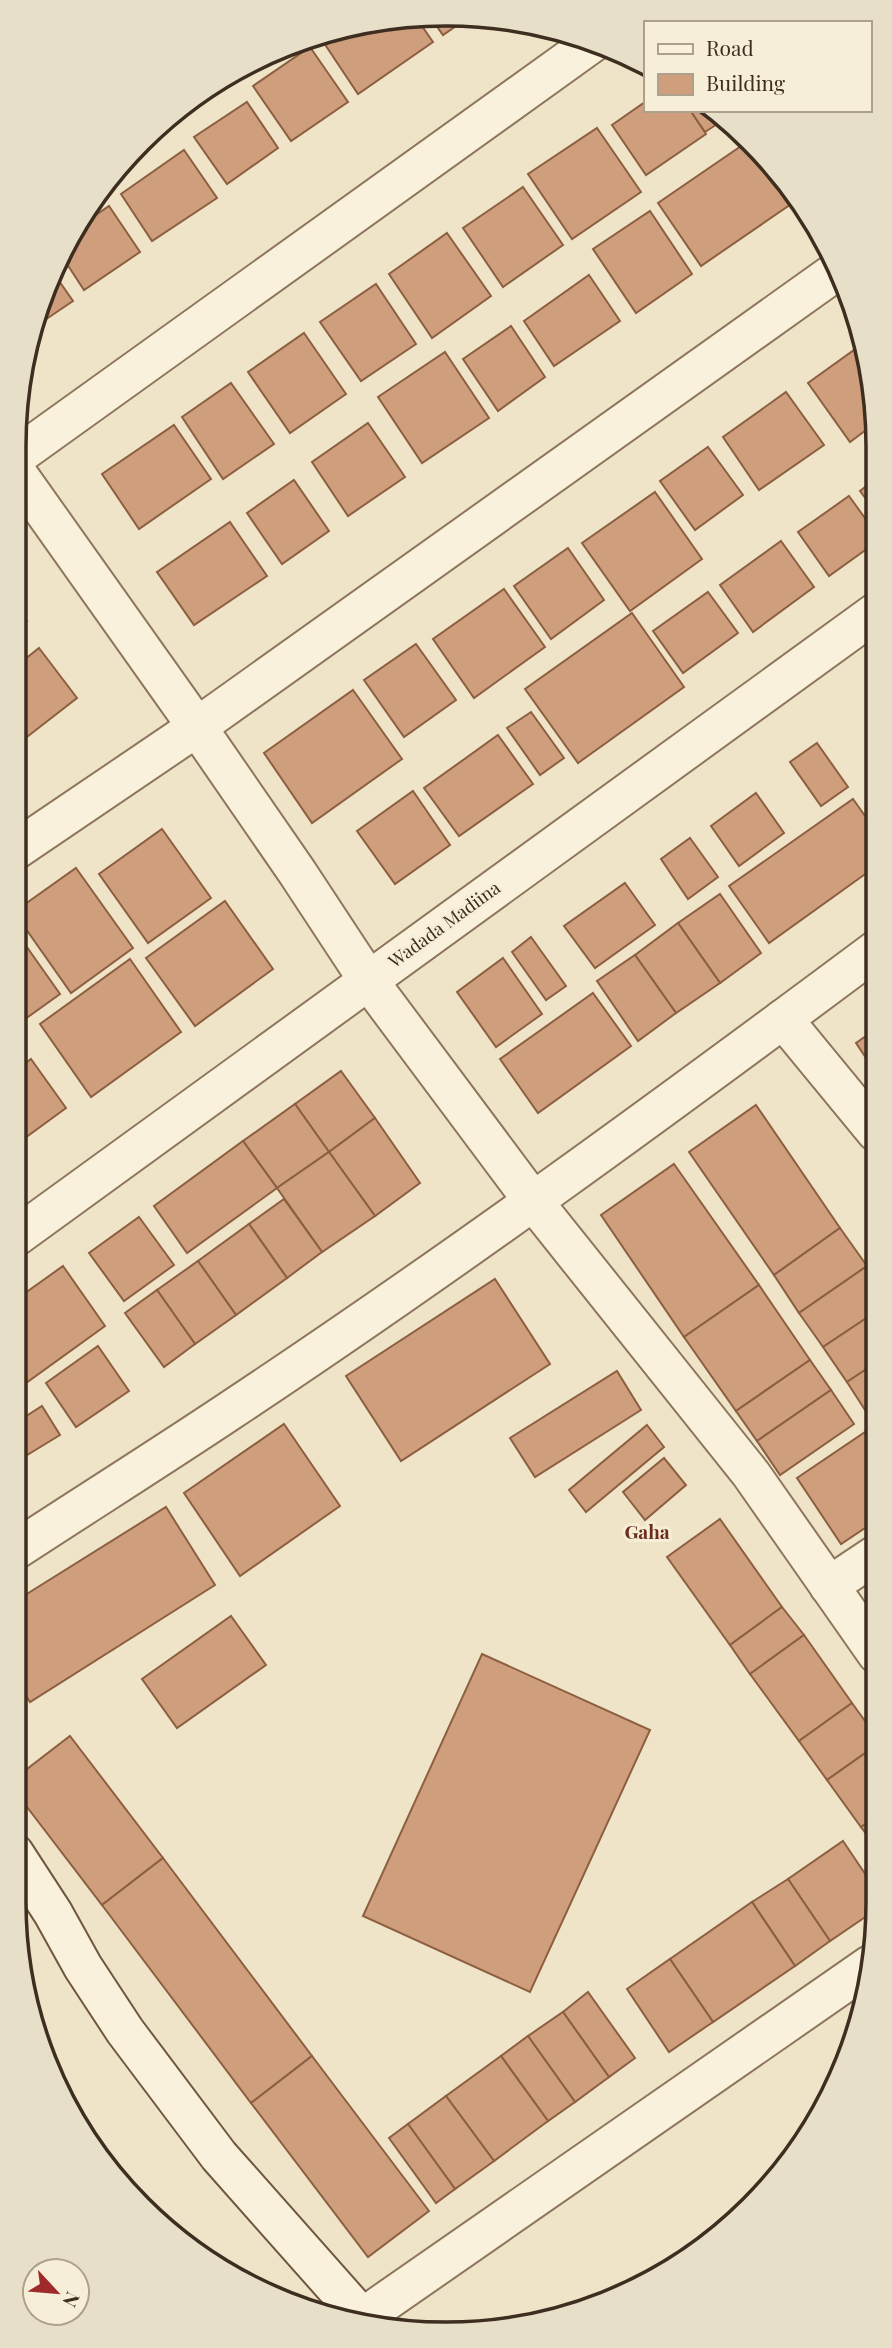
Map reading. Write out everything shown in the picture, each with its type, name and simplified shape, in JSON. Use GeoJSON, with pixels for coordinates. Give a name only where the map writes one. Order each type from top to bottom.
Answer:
{"type":"FeatureCollection","features":[{"type":"Feature","properties":{"kind":"street"},"geometry":{"type":"LineString","coordinates":[[26,449],[583,50]]}},
{"type":"Feature","properties":{"kind":"street"},"geometry":{"type":"LineString","coordinates":[[26,843],[197,727],[830,277]]}},
{"type":"Feature","properties":{"kind":"street"},"geometry":{"type":"LineString","coordinates":[[26,486],[197,727],[368,980],[533,1201],[751,1474],[866,1638]]}},
{"type":"Feature","properties":{"kind":"street","name":"Wadada Madiina"},"geometry":{"type":"LineString","coordinates":[[26,1229],[866,620]]}},
{"type":"Feature","properties":{"kind":"street"},"geometry":{"type":"LineString","coordinates":[[26,1543],[232,1410],[533,1201],[866,957]]}},
{"type":"Feature","properties":{"kind":"street"},"geometry":{"type":"LineString","coordinates":[[783,1019],[866,1120]]}},
{"type":"Feature","properties":{"kind":"street"},"geometry":{"type":"LineString","coordinates":[[829,1586],[866,1561]]}},
{"type":"Feature","properties":{"kind":"street"},"geometry":{"type":"LineString","coordinates":[[26,1871],[53,1913],[83,1968],[172,2094],[219,2156],[356,2312]]}},
{"type":"Feature","properties":{"kind":"street"},"geometry":{"type":"LineString","coordinates":[[370,2315],[860,1972]]}},
{"type":"Feature","properties":{"kind":"building"},"geometry":{"type":"Polygon","coordinates":[[[437,26],[456,26],[443,35],[437,26]]]}},
{"type":"Feature","properties":{"kind":"building"},"geometry":{"type":"Polygon","coordinates":[[[422,27],[433,42],[358,94],[325,45],[364,34],[422,27]]]}},
{"type":"Feature","properties":{"kind":"building"},"geometry":{"type":"Polygon","coordinates":[[[311,49],[348,102],[291,141],[253,86],[311,49]]]}},
{"type":"Feature","properties":{"kind":"building"},"geometry":{"type":"Polygon","coordinates":[[[247,102],[278,148],[227,184],[194,137],[247,102]]]}},
{"type":"Feature","properties":{"kind":"building"},"geometry":{"type":"Polygon","coordinates":[[[644,103],[644,112],[691,112],[706,134],[646,175],[612,125],[644,103]]]}},
{"type":"Feature","properties":{"kind":"building"},"geometry":{"type":"Polygon","coordinates":[[[691,112],[701,112],[716,125],[705,132],[691,112]]]}},
{"type":"Feature","properties":{"kind":"building"},"geometry":{"type":"Polygon","coordinates":[[[597,128],[641,192],[572,239],[528,174],[597,128]]]}},
{"type":"Feature","properties":{"kind":"building"},"geometry":{"type":"Polygon","coordinates":[[[740,147],[762,169],[790,205],[701,266],[658,203],[740,147]]]}},
{"type":"Feature","properties":{"kind":"building"},"geometry":{"type":"Polygon","coordinates":[[[184,150],[217,198],[152,241],[121,194],[184,150]]]}},
{"type":"Feature","properties":{"kind":"building"},"geometry":{"type":"Polygon","coordinates":[[[523,187],[563,245],[503,287],[463,228],[523,187]]]}},
{"type":"Feature","properties":{"kind":"building"},"geometry":{"type":"Polygon","coordinates":[[[109,206],[140,252],[84,290],[68,265],[95,215],[109,206]]]}},
{"type":"Feature","properties":{"kind":"building"},"geometry":{"type":"Polygon","coordinates":[[[650,211],[692,274],[636,313],[593,249],[650,211]]]}},
{"type":"Feature","properties":{"kind":"building"},"geometry":{"type":"Polygon","coordinates":[[[447,233],[491,296],[432,338],[389,274],[447,233]]]}},
{"type":"Feature","properties":{"kind":"building"},"geometry":{"type":"Polygon","coordinates":[[[589,275],[620,321],[554,366],[524,321],[589,275]]]}},
{"type":"Feature","properties":{"kind":"building"},"geometry":{"type":"Polygon","coordinates":[[[60,282],[73,301],[47,319],[60,282]]]}},
{"type":"Feature","properties":{"kind":"building"},"geometry":{"type":"Polygon","coordinates":[[[376,284],[416,344],[361,381],[320,322],[376,284]]]}},
{"type":"Feature","properties":{"kind":"building"},"geometry":{"type":"Polygon","coordinates":[[[511,326],[545,377],[498,411],[463,359],[511,326]]]}},
{"type":"Feature","properties":{"kind":"building"},"geometry":{"type":"Polygon","coordinates":[[[304,333],[346,394],[290,433],[248,372],[304,333]]]}},
{"type":"Feature","properties":{"kind":"building"},"geometry":{"type":"Polygon","coordinates":[[[854,350],[865,430],[850,442],[808,383],[854,350]]]}},
{"type":"Feature","properties":{"kind":"building"},"geometry":{"type":"Polygon","coordinates":[[[445,352],[489,418],[422,463],[378,397],[445,352]]]}},
{"type":"Feature","properties":{"kind":"building"},"geometry":{"type":"Polygon","coordinates":[[[231,383],[274,444],[223,479],[182,417],[231,383]]]}},
{"type":"Feature","properties":{"kind":"building"},"geometry":{"type":"Polygon","coordinates":[[[786,392],[824,445],[759,490],[723,437],[786,392]]]}},
{"type":"Feature","properties":{"kind":"building"},"geometry":{"type":"Polygon","coordinates":[[[368,423],[405,477],[348,516],[312,462],[368,423]]]}},
{"type":"Feature","properties":{"kind":"building"},"geometry":{"type":"Polygon","coordinates":[[[174,425],[211,479],[139,529],[102,474],[174,425]]]}},
{"type":"Feature","properties":{"kind":"building"},"geometry":{"type":"Polygon","coordinates":[[[708,447],[743,495],[695,530],[660,481],[708,447]]]}},
{"type":"Feature","properties":{"kind":"building"},"geometry":{"type":"Polygon","coordinates":[[[294,480],[329,531],[282,564],[247,513],[294,480]]]}},
{"type":"Feature","properties":{"kind":"building"},"geometry":{"type":"Polygon","coordinates":[[[866,486],[866,499],[860,491],[866,486]]]}},
{"type":"Feature","properties":{"kind":"building"},"geometry":{"type":"Polygon","coordinates":[[[655,492],[702,559],[630,611],[582,543],[655,492]]]}},
{"type":"Feature","properties":{"kind":"building"},"geometry":{"type":"Polygon","coordinates":[[[849,496],[866,520],[866,549],[829,576],[798,532],[849,496]]]}},
{"type":"Feature","properties":{"kind":"building"},"geometry":{"type":"Polygon","coordinates":[[[230,522],[267,576],[194,625],[157,572],[230,522]]]}},
{"type":"Feature","properties":{"kind":"building"},"geometry":{"type":"Polygon","coordinates":[[[781,541],[814,587],[753,632],[720,585],[781,541]]]}},
{"type":"Feature","properties":{"kind":"building"},"geometry":{"type":"Polygon","coordinates":[[[568,548],[604,600],[551,639],[514,586],[568,548]]]}},
{"type":"Feature","properties":{"kind":"building"},"geometry":{"type":"Polygon","coordinates":[[[504,589],[545,647],[474,698],[433,639],[504,589]]]}},
{"type":"Feature","properties":{"kind":"building"},"geometry":{"type":"Polygon","coordinates":[[[708,592],[738,633],[683,673],[653,631],[708,592]]]}},
{"type":"Feature","properties":{"kind":"building"},"geometry":{"type":"Polygon","coordinates":[[[632,613],[684,687],[578,763],[525,689],[632,613]]]}},
{"type":"Feature","properties":{"kind":"building"},"geometry":{"type":"Polygon","coordinates":[[[416,644],[456,700],[404,737],[364,680],[416,644]]]}},
{"type":"Feature","properties":{"kind":"building"},"geometry":{"type":"Polygon","coordinates":[[[39,648],[77,698],[26,738],[26,658],[39,648]]]}},
{"type":"Feature","properties":{"kind":"building"},"geometry":{"type":"Polygon","coordinates":[[[353,690],[402,759],[312,823],[264,753],[353,690]]]}},
{"type":"Feature","properties":{"kind":"building"},"geometry":{"type":"Polygon","coordinates":[[[531,712],[564,758],[540,775],[507,728],[531,712]]]}},
{"type":"Feature","properties":{"kind":"building"},"geometry":{"type":"Polygon","coordinates":[[[498,735],[533,784],[459,836],[424,788],[498,735]]]}},
{"type":"Feature","properties":{"kind":"building"},"geometry":{"type":"Polygon","coordinates":[[[817,743],[848,787],[821,806],[790,762],[817,743]]]}},
{"type":"Feature","properties":{"kind":"building"},"geometry":{"type":"Polygon","coordinates":[[[413,791],[450,845],[395,884],[357,831],[413,791]]]}},
{"type":"Feature","properties":{"kind":"building"},"geometry":{"type":"Polygon","coordinates":[[[756,793],[784,833],[739,866],[711,826],[756,793]]]}},
{"type":"Feature","properties":{"kind":"building"},"geometry":{"type":"Polygon","coordinates":[[[853,799],[866,817],[866,873],[769,943],[729,886],[853,799]]]}},
{"type":"Feature","properties":{"kind":"building"},"geometry":{"type":"Polygon","coordinates":[[[162,829],[211,898],[148,943],[99,874],[162,829]]]}},
{"type":"Feature","properties":{"kind":"building"},"geometry":{"type":"Polygon","coordinates":[[[690,838],[718,877],[688,899],[661,859],[690,838]]]}},
{"type":"Feature","properties":{"kind":"building"},"geometry":{"type":"Polygon","coordinates":[[[76,868],[133,948],[71,993],[26,929],[26,903],[76,868]]]}},
{"type":"Feature","properties":{"kind":"building"},"geometry":{"type":"Polygon","coordinates":[[[625,883],[655,925],[595,968],[564,926],[625,883]]]}},
{"type":"Feature","properties":{"kind":"building"},"geometry":{"type":"Polygon","coordinates":[[[720,894],[761,953],[720,983],[678,923],[720,894]]]}},
{"type":"Feature","properties":{"kind":"building"},"geometry":{"type":"Polygon","coordinates":[[[225,901],[273,969],[195,1026],[146,958],[225,901]]]}},
{"type":"Feature","properties":{"kind":"building"},"geometry":{"type":"Polygon","coordinates":[[[678,923],[720,983],[676,1013],[635,955],[678,923]]]}},
{"type":"Feature","properties":{"kind":"building"},"geometry":{"type":"Polygon","coordinates":[[[531,937],[566,986],[546,1000],[512,952],[531,937]]]}},
{"type":"Feature","properties":{"kind":"building"},"geometry":{"type":"Polygon","coordinates":[[[26,946],[60,994],[26,1018],[26,946]]]}},
{"type":"Feature","properties":{"kind":"building"},"geometry":{"type":"Polygon","coordinates":[[[635,955],[676,1013],[638,1041],[597,981],[635,955]]]}},
{"type":"Feature","properties":{"kind":"building"},"geometry":{"type":"Polygon","coordinates":[[[503,958],[542,1014],[496,1047],[457,992],[503,958]]]}},
{"type":"Feature","properties":{"kind":"building"},"geometry":{"type":"Polygon","coordinates":[[[130,959],[181,1032],[91,1097],[40,1024],[130,959]]]}},
{"type":"Feature","properties":{"kind":"building"},"geometry":{"type":"Polygon","coordinates":[[[593,993],[631,1046],[538,1113],[500,1059],[593,993]]]}},
{"type":"Feature","properties":{"kind":"building"},"geometry":{"type":"Polygon","coordinates":[[[866,1036],[866,1058],[856,1043],[866,1036]]]}},
{"type":"Feature","properties":{"kind":"building"},"geometry":{"type":"Polygon","coordinates":[[[31,1059],[66,1108],[26,1137],[26,1063],[31,1059]]]}},
{"type":"Feature","properties":{"kind":"building"},"geometry":{"type":"Polygon","coordinates":[[[341,1071],[375,1118],[329,1152],[295,1104],[341,1071]]]}},
{"type":"Feature","properties":{"kind":"building"},"geometry":{"type":"Polygon","coordinates":[[[295,1104],[329,1152],[277,1188],[243,1141],[295,1104]]]}},
{"type":"Feature","properties":{"kind":"building"},"geometry":{"type":"Polygon","coordinates":[[[756,1105],[840,1228],[774,1275],[689,1152],[756,1105]]]}},
{"type":"Feature","properties":{"kind":"building"},"geometry":{"type":"Polygon","coordinates":[[[375,1118],[420,1183],[375,1216],[329,1152],[375,1118]]]}},
{"type":"Feature","properties":{"kind":"building"},"geometry":{"type":"Polygon","coordinates":[[[243,1141],[277,1188],[187,1253],[154,1206],[243,1141]]]}},
{"type":"Feature","properties":{"kind":"building"},"geometry":{"type":"Polygon","coordinates":[[[329,1152],[375,1216],[322,1252],[277,1188],[329,1152]]]}},
{"type":"Feature","properties":{"kind":"building"},"geometry":{"type":"Polygon","coordinates":[[[674,1164],[759,1285],[684,1337],[601,1215],[674,1164]]]}},
{"type":"Feature","properties":{"kind":"building"},"geometry":{"type":"Polygon","coordinates":[[[284,1199],[322,1252],[287,1278],[249,1224],[284,1199]]]}},
{"type":"Feature","properties":{"kind":"building"},"geometry":{"type":"Polygon","coordinates":[[[139,1217],[174,1265],[124,1301],[89,1253],[139,1217]]]}},
{"type":"Feature","properties":{"kind":"building"},"geometry":{"type":"Polygon","coordinates":[[[249,1224],[287,1278],[236,1315],[198,1261],[249,1224]]]}},
{"type":"Feature","properties":{"kind":"building"},"geometry":{"type":"Polygon","coordinates":[[[840,1228],[866,1265],[799,1313],[774,1275],[840,1228]]]}},
{"type":"Feature","properties":{"kind":"building"},"geometry":{"type":"Polygon","coordinates":[[[198,1261],[236,1315],[195,1344],[157,1290],[198,1261]]]}},
{"type":"Feature","properties":{"kind":"building"},"geometry":{"type":"Polygon","coordinates":[[[63,1266],[105,1326],[26,1383],[26,1292],[63,1266]]]}},
{"type":"Feature","properties":{"kind":"building"},"geometry":{"type":"Polygon","coordinates":[[[866,1267],[866,1318],[823,1347],[799,1313],[866,1267]]]}},
{"type":"Feature","properties":{"kind":"building"},"geometry":{"type":"Polygon","coordinates":[[[495,1279],[550,1364],[401,1461],[346,1376],[495,1279]]]}},
{"type":"Feature","properties":{"kind":"building"},"geometry":{"type":"Polygon","coordinates":[[[759,1285],[810,1360],[736,1411],[684,1337],[759,1285]]]}},
{"type":"Feature","properties":{"kind":"building"},"geometry":{"type":"Polygon","coordinates":[[[157,1290],[195,1344],[164,1367],[125,1313],[157,1290]]]}},
{"type":"Feature","properties":{"kind":"building"},"geometry":{"type":"Polygon","coordinates":[[[866,1318],[866,1369],[847,1382],[823,1347],[866,1318]]]}},
{"type":"Feature","properties":{"kind":"building"},"geometry":{"type":"Polygon","coordinates":[[[98,1346],[129,1391],[76,1427],[46,1383],[98,1346]]]}},
{"type":"Feature","properties":{"kind":"building"},"geometry":{"type":"Polygon","coordinates":[[[810,1360],[831,1390],[757,1441],[736,1411],[810,1360]]]}},
{"type":"Feature","properties":{"kind":"building"},"geometry":{"type":"Polygon","coordinates":[[[866,1369],[866,1411],[847,1382],[866,1369]]]}},
{"type":"Feature","properties":{"kind":"building"},"geometry":{"type":"Polygon","coordinates":[[[617,1371],[641,1410],[535,1477],[510,1438],[617,1371]]]}},
{"type":"Feature","properties":{"kind":"building"},"geometry":{"type":"Polygon","coordinates":[[[831,1390],[854,1424],[780,1475],[757,1441],[831,1390]]]}},
{"type":"Feature","properties":{"kind":"building"},"geometry":{"type":"Polygon","coordinates":[[[42,1406],[60,1435],[26,1456],[26,1416],[42,1406]]]}},
{"type":"Feature","properties":{"kind":"building"},"geometry":{"type":"Polygon","coordinates":[[[284,1424],[340,1506],[240,1576],[184,1493],[284,1424]]]}},
{"type":"Feature","properties":{"kind":"building"},"geometry":{"type":"Polygon","coordinates":[[[647,1425],[664,1447],[586,1512],[569,1490],[647,1425]]]}},
{"type":"Feature","properties":{"kind":"building"},"geometry":{"type":"Polygon","coordinates":[[[866,1431],[866,1527],[841,1544],[797,1478],[866,1431]]]}},
{"type":"Feature","properties":{"kind":"building"},"geometry":{"type":"Polygon","coordinates":[[[664,1458],[686,1485],[645,1520],[623,1492],[664,1458]]]}},
{"type":"Feature","properties":{"kind":"building"},"geometry":{"type":"Polygon","coordinates":[[[166,1507],[215,1585],[30,1702],[26,1696],[26,1594],[166,1507]]]}},
{"type":"Feature","properties":{"kind":"building"},"geometry":{"type":"Polygon","coordinates":[[[720,1519],[782,1607],[730,1645],[667,1557],[720,1519]]]}},
{"type":"Feature","properties":{"kind":"building"},"geometry":{"type":"Polygon","coordinates":[[[866,1600],[866,1620],[857,1606],[866,1600]]]}},
{"type":"Feature","properties":{"kind":"building"},"geometry":{"type":"Polygon","coordinates":[[[782,1607],[804,1635],[750,1674],[730,1645],[782,1607]]]}},
{"type":"Feature","properties":{"kind":"building"},"geometry":{"type":"Polygon","coordinates":[[[231,1616],[266,1665],[177,1728],[142,1679],[231,1616]]]}},
{"type":"Feature","properties":{"kind":"building"},"geometry":{"type":"Polygon","coordinates":[[[804,1635],[852,1703],[799,1741],[750,1674],[804,1635]]]}},
{"type":"Feature","properties":{"kind":"building"},"geometry":{"type":"Polygon","coordinates":[[[482,1654],[650,1730],[530,1992],[363,1916],[482,1654]]]}},
{"type":"Feature","properties":{"kind":"building"},"geometry":{"type":"Polygon","coordinates":[[[852,1703],[866,1722],[866,1752],[827,1780],[799,1741],[852,1703]]]}},
{"type":"Feature","properties":{"kind":"building"},"geometry":{"type":"Polygon","coordinates":[[[70,1736],[163,1858],[102,1905],[26,1806],[26,1770],[70,1736]]]}},
{"type":"Feature","properties":{"kind":"building"},"geometry":{"type":"Polygon","coordinates":[[[866,1752],[866,1823],[861,1827],[827,1780],[866,1752]]]}},
{"type":"Feature","properties":{"kind":"building"},"geometry":{"type":"Polygon","coordinates":[[[843,1841],[866,1875],[865,1917],[830,1941],[788,1879],[843,1841]]]}},
{"type":"Feature","properties":{"kind":"building"},"geometry":{"type":"Polygon","coordinates":[[[163,1858],[312,2056],[251,2103],[102,1905],[163,1858]]]}},
{"type":"Feature","properties":{"kind":"building"},"geometry":{"type":"Polygon","coordinates":[[[788,1879],[830,1941],[795,1966],[752,1902],[788,1879]]]}},
{"type":"Feature","properties":{"kind":"building"},"geometry":{"type":"Polygon","coordinates":[[[752,1902],[795,1966],[713,2022],[670,1959],[752,1902]]]}},
{"type":"Feature","properties":{"kind":"building"},"geometry":{"type":"Polygon","coordinates":[[[670,1959],[713,2022],[669,2052],[627,1989],[670,1959]]]}},
{"type":"Feature","properties":{"kind":"building"},"geometry":{"type":"Polygon","coordinates":[[[588,1992],[635,2058],[609,2077],[563,2012],[588,1992]]]}},
{"type":"Feature","properties":{"kind":"building"},"geometry":{"type":"Polygon","coordinates":[[[563,2012],[609,2077],[575,2102],[528,2036],[563,2012]]]}},
{"type":"Feature","properties":{"kind":"building"},"geometry":{"type":"Polygon","coordinates":[[[528,2036],[575,2102],[548,2121],[501,2056],[528,2036]]]}},
{"type":"Feature","properties":{"kind":"building"},"geometry":{"type":"Polygon","coordinates":[[[312,2056],[429,2211],[368,2257],[251,2103],[312,2056]]]}},
{"type":"Feature","properties":{"kind":"building"},"geometry":{"type":"Polygon","coordinates":[[[501,2056],[548,2121],[494,2161],[446,2096],[501,2056]]]}},
{"type":"Feature","properties":{"kind":"building"},"geometry":{"type":"Polygon","coordinates":[[[446,2096],[494,2161],[455,2189],[408,2124],[446,2096]]]}},
{"type":"Feature","properties":{"kind":"building"},"geometry":{"type":"Polygon","coordinates":[[[408,2124],[455,2189],[436,2203],[389,2138],[408,2124]]]}},
{"type":"Feature","properties":{"kind":"district","name":"Gaha"},"geometry":{"type":"Point","coordinates":[647,1531]}}]}
